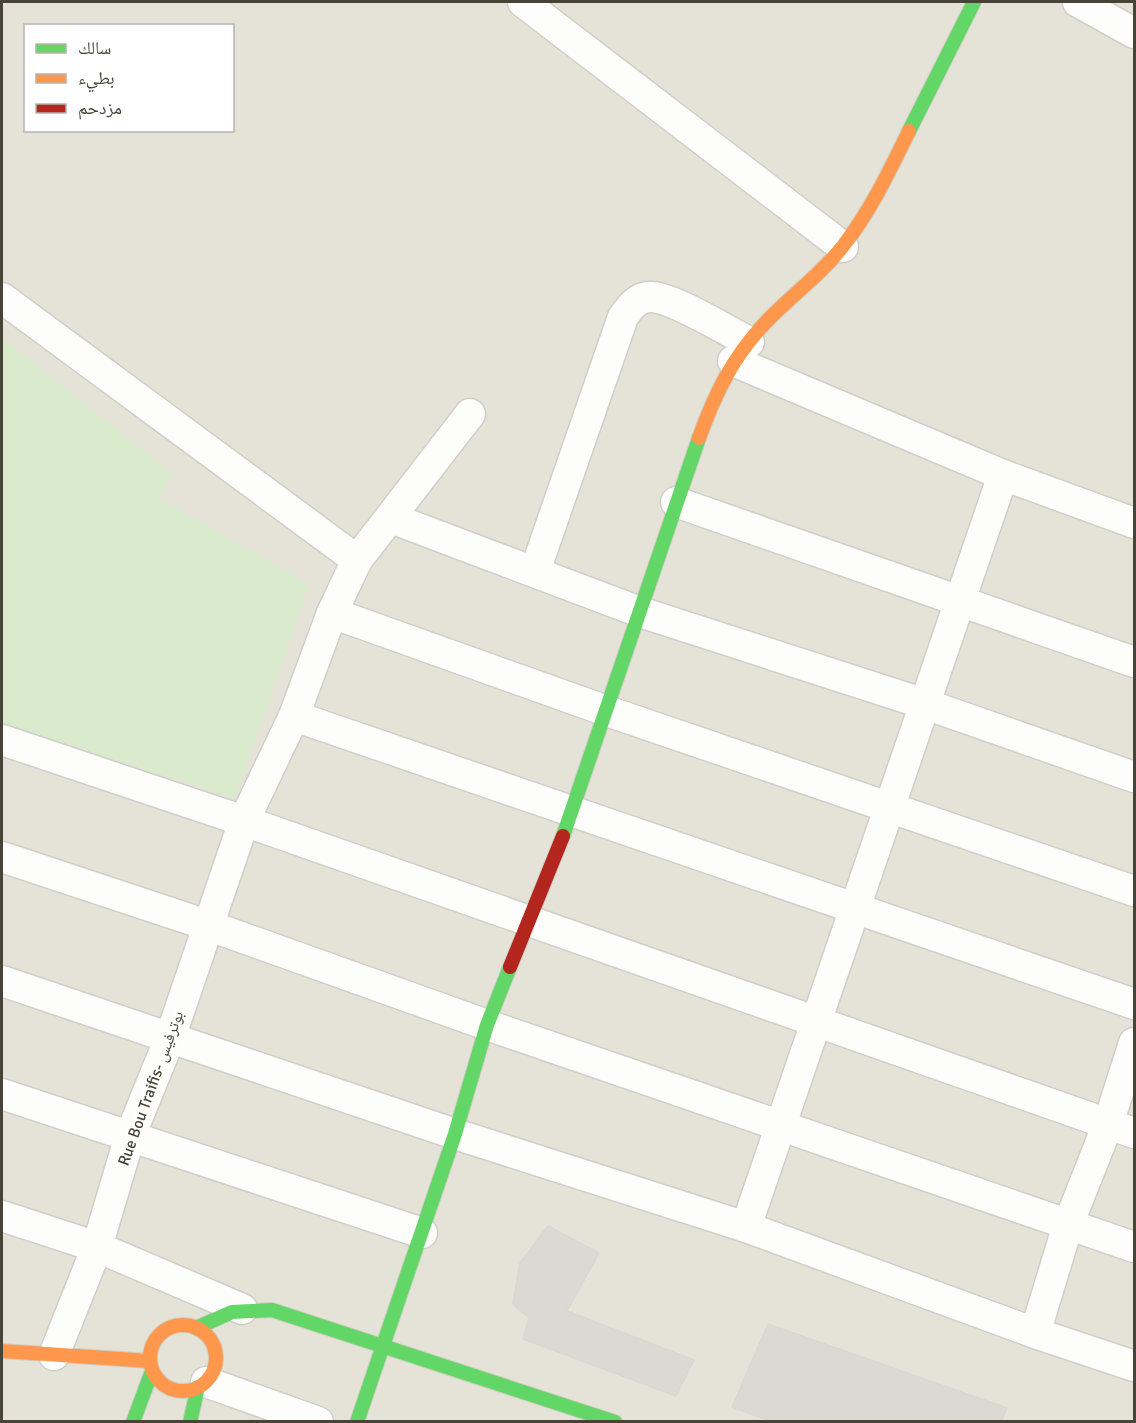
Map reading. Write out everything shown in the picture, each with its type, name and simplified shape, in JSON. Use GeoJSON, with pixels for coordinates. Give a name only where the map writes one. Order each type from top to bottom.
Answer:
{"type":"FeatureCollection","features":[{"type":"Feature","properties":{"kind":"street"},"geometry":{"type":"LineString","coordinates":[[523,2],[843,247]]}},
{"type":"Feature","properties":{"kind":"street"},"geometry":{"type":"LineString","coordinates":[[357,1422],[455,1134],[488,1025],[572,812],[603,710],[640,612],[714,396],[741,352],[764,324],[843,247],[881,187],[974,2]]}},
{"type":"Feature","properties":{"kind":"street"},"geometry":{"type":"LineString","coordinates":[[1078,2],[1134,33]]}},
{"type":"Feature","properties":{"kind":"street"},"geometry":{"type":"LineString","coordinates":[[535,571],[623,317],[631,305],[652,297],[670,302],[741,352],[1003,475],[1134,523]]}},
{"type":"Feature","properties":{"kind":"street"},"geometry":{"type":"LineString","coordinates":[[2,298],[357,560]]}},
{"type":"Feature","properties":{"kind":"street","name":"Rue Bou Traifis- بوترفيس"},"geometry":{"type":"LineString","coordinates":[[62,1355],[130,1136],[170,1038],[244,821],[294,716],[332,613],[357,560],[470,414]]}},
{"type":"Feature","properties":{"kind":"street"},"geometry":{"type":"LineString","coordinates":[[746,1227],[1003,475]]}},
{"type":"Feature","properties":{"kind":"street"},"geometry":{"type":"LineString","coordinates":[[676,502],[1134,662]]}},
{"type":"Feature","properties":{"kind":"street"},"geometry":{"type":"LineString","coordinates":[[391,518],[640,612],[925,704],[1134,777]]}},
{"type":"Feature","properties":{"kind":"street"},"geometry":{"type":"LineString","coordinates":[[332,613],[603,710],[891,806],[1134,891]]}},
{"type":"Feature","properties":{"kind":"street"},"geometry":{"type":"LineString","coordinates":[[294,716],[1134,1004]]}},
{"type":"Feature","properties":{"kind":"street"},"geometry":{"type":"LineString","coordinates":[[2,740],[244,821],[1121,1128]]}},
{"type":"Feature","properties":{"kind":"street"},"geometry":{"type":"LineString","coordinates":[[2,857],[207,925],[488,1025],[1134,1247]]}},
{"type":"Feature","properties":{"kind":"street"},"geometry":{"type":"LineString","coordinates":[[2,981],[455,1134],[746,1227],[1035,1333],[1134,1366]]}},
{"type":"Feature","properties":{"kind":"street"},"geometry":{"type":"LineString","coordinates":[[1035,1333],[1068,1225],[1121,1128],[1134,1043]]}},
{"type":"Feature","properties":{"kind":"street"},"geometry":{"type":"LineString","coordinates":[[2,1094],[422,1233]]}},
{"type":"Feature","properties":{"kind":"street"},"geometry":{"type":"LineString","coordinates":[[2,1216],[97,1247],[242,1309]]}},
{"type":"Feature","properties":{"kind":"street"},"geometry":{"type":"LineString","coordinates":[[196,1328],[218,1315],[242,1309],[272,1310],[615,1422]]}},
{"type":"Feature","properties":{"kind":"street"},"geometry":{"type":"LineString","coordinates":[[138,1339],[161,1334],[177,1326],[196,1328],[203,1332],[214,1348],[215,1366],[202,1384],[190,1422]]}},
{"type":"Feature","properties":{"kind":"street"},"geometry":{"type":"LineString","coordinates":[[133,1422],[151,1366],[154,1342],[161,1334]]}},
{"type":"Feature","properties":{"kind":"street"},"geometry":{"type":"LineString","coordinates":[[62,1355],[115,1345]]}},
{"type":"Feature","properties":{"kind":"street"},"geometry":{"type":"LineString","coordinates":[[8,1347],[151,1366],[167,1387],[188,1390],[202,1384],[318,1422]]}},
{"type":"Feature","properties":{"kind":"shaded area"},"geometry":{"type":"Polygon","coordinates":[[[2,2],[1134,2],[1134,1421],[2,1421],[2,2]]]}},
{"type":"Feature","properties":{"kind":"green space"},"geometry":{"type":"Polygon","coordinates":[[[2,338],[173,474],[159,498],[309,584],[235,799],[2,723],[2,338]]]}},
{"type":"Feature","properties":{"kind":"building"},"geometry":{"type":"Polygon","coordinates":[[[548,1226],[599,1253],[567,1311],[694,1360],[676,1396],[523,1339],[529,1318],[513,1304],[520,1263],[548,1226]]]}},
{"type":"Feature","properties":{"kind":"building"},"geometry":{"type":"Polygon","coordinates":[[[768,1324],[1007,1408],[1001,1422],[773,1422],[732,1407],[768,1324]]]}},
{"type":"Feature","properties":{"kind":"traffic: fast"},"geometry":{"type":"LineString","coordinates":[[909,131],[974,2]]}},
{"type":"Feature","properties":{"kind":"traffic: fast"},"geometry":{"type":"LineString","coordinates":[[563,836],[699,438]]}},
{"type":"Feature","properties":{"kind":"traffic: fast"},"geometry":{"type":"LineString","coordinates":[[357,1422],[455,1134],[487,1025],[510,967]]}},
{"type":"Feature","properties":{"kind":"traffic: fast"},"geometry":{"type":"LineString","coordinates":[[196,1328],[232,1312],[272,1310],[615,1422]]}},
{"type":"Feature","properties":{"kind":"traffic: fast"},"geometry":{"type":"LineString","coordinates":[[133,1422],[152,1371]]}},
{"type":"Feature","properties":{"kind":"traffic: fast"},"geometry":{"type":"LineString","coordinates":[[190,1422],[198,1387]]}},
{"type":"Feature","properties":{"kind":"traffic: slow"},"geometry":{"type":"LineString","coordinates":[[699,438],[711,406],[734,363],[753,336],[825,267],[853,233],[887,176],[909,131]]}},
{"type":"Feature","properties":{"kind":"traffic: slow"},"geometry":{"type":"LineString","coordinates":[[183,1325],[195,1328],[206,1335],[213,1346],[216,1358],[213,1370],[206,1381],[195,1388],[183,1391],[171,1388],[160,1381],[153,1370],[150,1358],[153,1346],[160,1335],[171,1328],[183,1325]]}},
{"type":"Feature","properties":{"kind":"traffic: slow"},"geometry":{"type":"LineString","coordinates":[[2,1351],[150,1361]]}},
{"type":"Feature","properties":{"kind":"traffic: jam"},"geometry":{"type":"LineString","coordinates":[[510,967],[563,836]]}}]}
